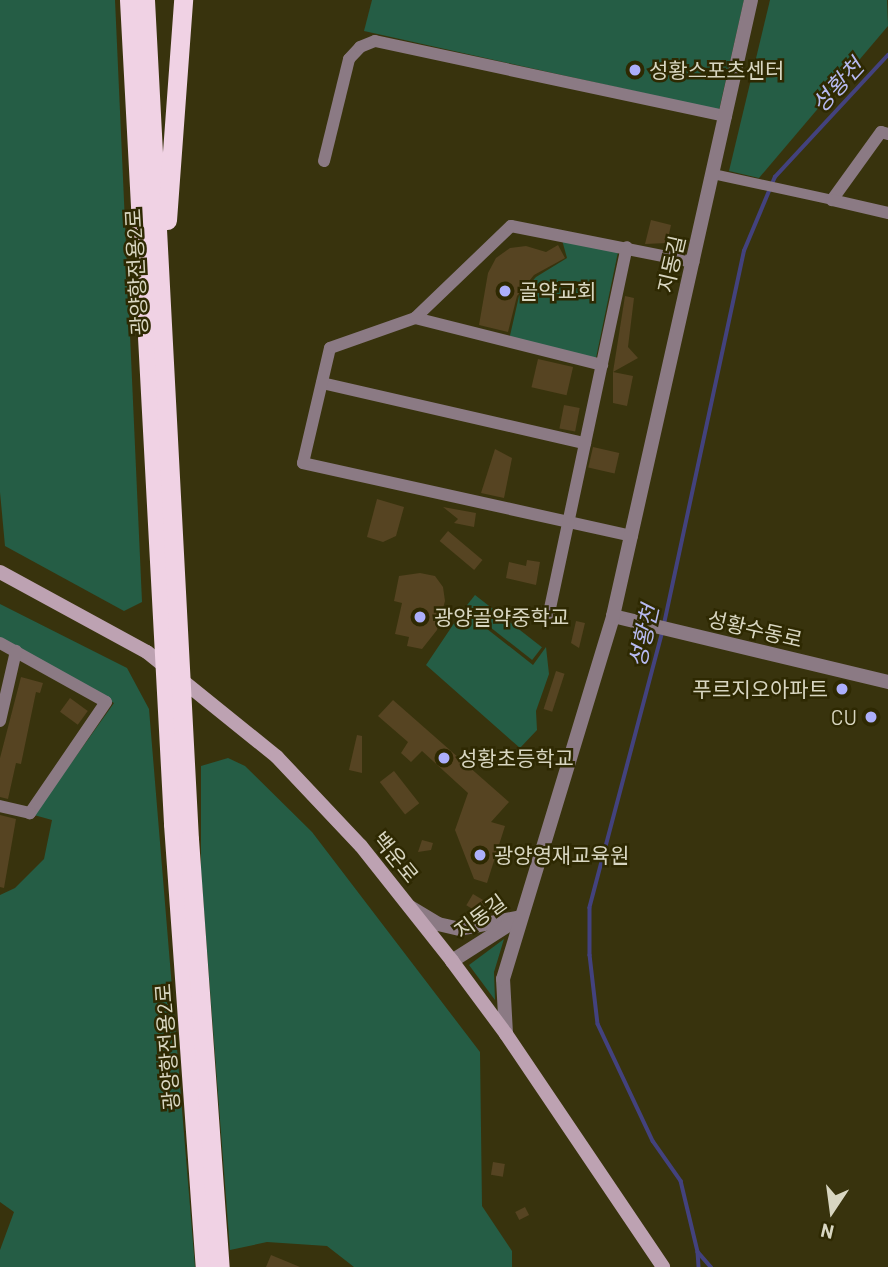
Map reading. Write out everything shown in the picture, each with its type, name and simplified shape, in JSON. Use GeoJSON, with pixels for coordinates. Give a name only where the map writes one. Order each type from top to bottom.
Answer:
{"type":"FeatureCollection","features":[{"type":"Feature","properties":{"kind":"highway","name":"광양항전용2로"},"geometry":{"type":"LineString","coordinates":[[129,0],[173,824],[205,1267]]}},
{"type":"Feature","properties":{"kind":"highway","name":"광양항전용2로"},"geometry":{"type":"LineString","coordinates":[[145,0],[189,839],[220,1267]]}},
{"type":"Feature","properties":{"kind":"highway"},"geometry":{"type":"LineString","coordinates":[[160,301],[183,0]]}},
{"type":"Feature","properties":{"kind":"main road","name":"백운로"},"geometry":{"type":"LineString","coordinates":[[0,572],[147,652],[277,757],[361,846],[452,961],[506,1034],[663,1267]]}},
{"type":"Feature","properties":{"kind":"street","name":"지동길"},"geometry":{"type":"LineString","coordinates":[[452,961],[521,917],[613,616],[751,0]]}},
{"type":"Feature","properties":{"kind":"street"},"geometry":{"type":"LineString","coordinates":[[324,161],[349,59],[360,47],[375,41],[726,116]]}},
{"type":"Feature","properties":{"kind":"street"},"geometry":{"type":"LineString","coordinates":[[826,198],[886,130]]}},
{"type":"Feature","properties":{"kind":"street"},"geometry":{"type":"LineString","coordinates":[[713,174],[888,213]]}},
{"type":"Feature","properties":{"kind":"street"},"geometry":{"type":"LineString","coordinates":[[632,536],[303,463],[330,348],[415,318],[511,226],[693,262]]}},
{"type":"Feature","properties":{"kind":"street"},"geometry":{"type":"LineString","coordinates":[[549,613],[627,247]]}},
{"type":"Feature","properties":{"kind":"street"},"geometry":{"type":"LineString","coordinates":[[415,318],[602,365]]}},
{"type":"Feature","properties":{"kind":"street"},"geometry":{"type":"LineString","coordinates":[[321,383],[585,443]]}},
{"type":"Feature","properties":{"kind":"street","name":"성황수동로"},"geometry":{"type":"LineString","coordinates":[[613,616],[888,682]]}},
{"type":"Feature","properties":{"kind":"street"},"geometry":{"type":"LineString","coordinates":[[0,643],[106,702],[30,813],[0,806]]}},
{"type":"Feature","properties":{"kind":"street"},"geometry":{"type":"LineString","coordinates":[[0,720],[3,689],[16,651]]}},
{"type":"Feature","properties":{"kind":"street"},"geometry":{"type":"LineString","coordinates":[[408,906],[438,924],[460,929],[521,917],[503,979],[506,1034]]}},
{"type":"Feature","properties":{"kind":"green space"},"geometry":{"type":"Polygon","coordinates":[[[0,0],[115,0],[142,602],[124,611],[5,546],[0,492],[0,0]]]}},
{"type":"Feature","properties":{"kind":"green space","name":"성황스포츠센터"},"geometry":{"type":"Polygon","coordinates":[[[372,0],[744,0],[719,110],[364,31],[372,0]]]}},
{"type":"Feature","properties":{"kind":"green space"},"geometry":{"type":"Polygon","coordinates":[[[770,0],[887,0],[888,26],[759,178],[729,171],[770,0]]]}},
{"type":"Feature","properties":{"kind":"green space"},"geometry":{"type":"Polygon","coordinates":[[[562,240],[618,252],[596,358],[509,340],[519,296],[536,277],[567,258],[562,240]]]}},
{"type":"Feature","properties":{"kind":"green space"},"geometry":{"type":"Polygon","coordinates":[[[475,595],[542,647],[532,660],[465,608],[475,595]]]}},
{"type":"Feature","properties":{"kind":"green space"},"geometry":{"type":"Polygon","coordinates":[[[0,604],[127,668],[149,709],[195,1267],[0,1267],[0,1250],[14,1212],[0,1202],[0,895],[15,888],[44,859],[52,820],[34,815],[114,703],[0,642],[0,604]]]}},
{"type":"Feature","properties":{"kind":"green space"},"geometry":{"type":"Polygon","coordinates":[[[463,610],[533,665],[546,647],[549,674],[536,711],[537,730],[520,748],[426,665],[463,610]]]}},
{"type":"Feature","properties":{"kind":"green space"},"geometry":{"type":"Polygon","coordinates":[[[228,758],[245,766],[312,832],[480,1052],[482,1206],[512,1251],[512,1267],[354,1267],[327,1246],[267,1242],[230,1250],[201,872],[201,766],[228,758]]]}},
{"type":"Feature","properties":{"kind":"green space"},"geometry":{"type":"Polygon","coordinates":[[[504,939],[494,972],[495,1000],[469,965],[504,939]]]}},
{"type":"Feature","properties":{"kind":"building"},"geometry":{"type":"Polygon","coordinates":[[[651,220],[671,225],[667,243],[645,244],[651,220]]]}},
{"type":"Feature","properties":{"kind":"building","name":"골약교회"},"geometry":{"type":"Polygon","coordinates":[[[558,245],[565,258],[534,275],[517,296],[508,332],[479,325],[488,273],[496,258],[510,248],[526,246],[546,252],[558,245]]]}},
{"type":"Feature","properties":{"kind":"building"},"geometry":{"type":"Polygon","coordinates":[[[625,296],[634,298],[628,347],[638,358],[613,372],[625,296]]]}},
{"type":"Feature","properties":{"kind":"building"},"geometry":{"type":"Polygon","coordinates":[[[538,359],[573,367],[567,395],[531,387],[538,359]]]}},
{"type":"Feature","properties":{"kind":"building"},"geometry":{"type":"Polygon","coordinates":[[[613,372],[633,376],[627,406],[613,403],[613,372]]]}},
{"type":"Feature","properties":{"kind":"building"},"geometry":{"type":"Polygon","coordinates":[[[564,405],[580,408],[575,432],[559,429],[564,405]]]}},
{"type":"Feature","properties":{"kind":"building"},"geometry":{"type":"Polygon","coordinates":[[[593,447],[619,453],[615,474],[588,467],[593,447]]]}},
{"type":"Feature","properties":{"kind":"building"},"geometry":{"type":"Polygon","coordinates":[[[495,449],[512,458],[504,498],[481,493],[495,449]]]}},
{"type":"Feature","properties":{"kind":"building"},"geometry":{"type":"Polygon","coordinates":[[[377,499],[404,507],[396,536],[383,542],[367,537],[377,499]]]}},
{"type":"Feature","properties":{"kind":"building"},"geometry":{"type":"Polygon","coordinates":[[[443,507],[476,513],[474,527],[454,523],[458,519],[443,507]]]}},
{"type":"Feature","properties":{"kind":"building"},"geometry":{"type":"Polygon","coordinates":[[[448,531],[482,560],[474,570],[440,541],[448,531]]]}},
{"type":"Feature","properties":{"kind":"building"},"geometry":{"type":"Polygon","coordinates":[[[527,560],[540,562],[536,585],[506,578],[509,562],[526,566],[527,560]]]}},
{"type":"Feature","properties":{"kind":"building","name":"광양골약중학교"},"geometry":{"type":"Polygon","coordinates":[[[420,573],[435,576],[443,587],[445,601],[437,630],[422,649],[407,646],[409,637],[395,634],[402,603],[394,601],[399,576],[420,573]]]}},
{"type":"Feature","properties":{"kind":"building"},"geometry":{"type":"Polygon","coordinates":[[[576,621],[585,623],[579,648],[571,643],[576,621]]]}},
{"type":"Feature","properties":{"kind":"building"},"geometry":{"type":"Polygon","coordinates":[[[556,671],[565,674],[552,712],[544,709],[556,671]]]}},
{"type":"Feature","properties":{"kind":"building"},"geometry":{"type":"Polygon","coordinates":[[[21,677],[43,683],[40,693],[36,692],[21,764],[16,763],[8,799],[0,797],[0,758],[21,677]]]}},
{"type":"Feature","properties":{"kind":"building"},"geometry":{"type":"Polygon","coordinates":[[[70,698],[88,711],[78,725],[60,712],[70,698]]]}},
{"type":"Feature","properties":{"kind":"building","name":"성황초등학교"},"geometry":{"type":"Polygon","coordinates":[[[393,700],[509,802],[491,822],[505,826],[487,883],[474,879],[455,830],[468,793],[422,751],[411,762],[401,753],[408,742],[378,716],[393,700]]]}},
{"type":"Feature","properties":{"kind":"building"},"geometry":{"type":"Polygon","coordinates":[[[357,735],[362,736],[362,773],[349,770],[357,735]]]}},
{"type":"Feature","properties":{"kind":"building"},"geometry":{"type":"Polygon","coordinates":[[[394,771],[419,803],[405,814],[380,782],[394,771]]]}},
{"type":"Feature","properties":{"kind":"building"},"geometry":{"type":"Polygon","coordinates":[[[0,815],[16,819],[4,888],[0,887],[0,815]]]}},
{"type":"Feature","properties":{"kind":"building"},"geometry":{"type":"Polygon","coordinates":[[[422,840],[433,843],[431,850],[418,852],[422,840]]]}},
{"type":"Feature","properties":{"kind":"building"},"geometry":{"type":"Polygon","coordinates":[[[473,894],[488,903],[481,914],[466,905],[473,894]]]}},
{"type":"Feature","properties":{"kind":"building"},"geometry":{"type":"Polygon","coordinates":[[[493,1162],[505,1164],[503,1177],[491,1175],[493,1162]]]}},
{"type":"Feature","properties":{"kind":"building"},"geometry":{"type":"Polygon","coordinates":[[[525,1207],[529,1215],[519,1220],[515,1212],[525,1207]]]}},
{"type":"Feature","properties":{"kind":"building"},"geometry":{"type":"Polygon","coordinates":[[[271,1255],[300,1267],[266,1267],[271,1255]]]}},
{"type":"Feature","properties":{"kind":"waterway","name":"성황천"},"geometry":{"type":"LineString","coordinates":[[664,624],[744,251],[775,177],[888,55]]}},
{"type":"Feature","properties":{"kind":"waterway","name":"성황천"},"geometry":{"type":"LineString","coordinates":[[663,631],[590,908],[590,955],[598,1024],[653,1141],[681,1181],[698,1252],[711,1267]]}},
{"type":"Feature","properties":{"kind":"waterway","name":"성황천"},"geometry":{"type":"LineString","coordinates":[[698,1252],[699,1267]]}},
{"type":"Feature","properties":{"kind":"place","name":"성황스포츠센터"},"geometry":{"type":"Point","coordinates":[635,70]}},
{"type":"Feature","properties":{"kind":"place","name":"골약교회"},"geometry":{"type":"Point","coordinates":[505,291]}},
{"type":"Feature","properties":{"kind":"place","name":"광양골약중학교"},"geometry":{"type":"Point","coordinates":[420,617]}},
{"type":"Feature","properties":{"kind":"place","name":"푸르지오아파트"},"geometry":{"type":"Point","coordinates":[842,689]}},
{"type":"Feature","properties":{"kind":"place","name":"CU"},"geometry":{"type":"Point","coordinates":[871,717]}},
{"type":"Feature","properties":{"kind":"place","name":"성황초등학교"},"geometry":{"type":"Point","coordinates":[444,758]}},
{"type":"Feature","properties":{"kind":"place","name":"광양영재교육원"},"geometry":{"type":"Point","coordinates":[480,855]}}]}
